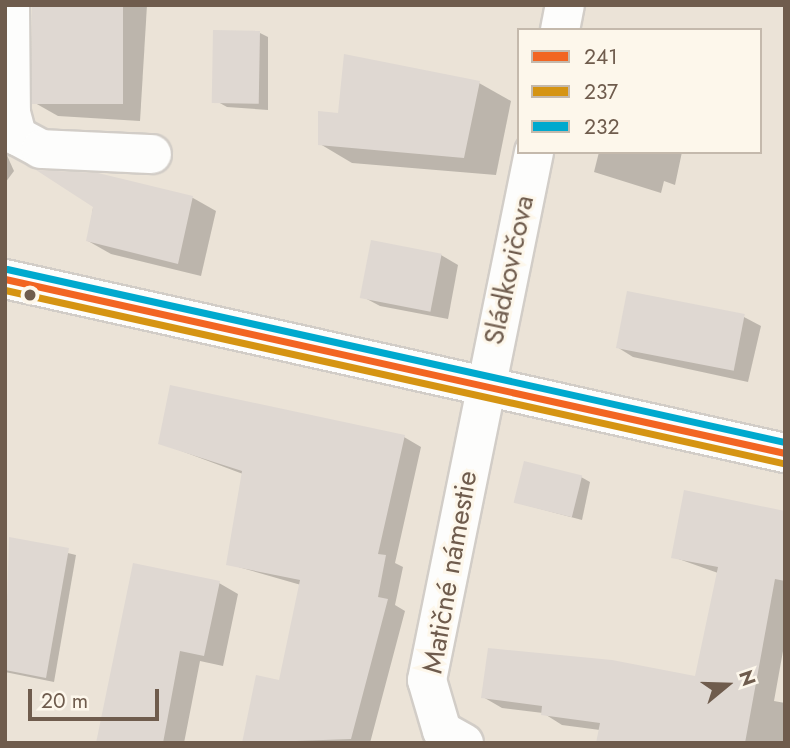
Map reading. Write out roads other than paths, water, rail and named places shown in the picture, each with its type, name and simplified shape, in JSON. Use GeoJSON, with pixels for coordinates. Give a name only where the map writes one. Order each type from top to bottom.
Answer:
{"type":"FeatureCollection","features":[{"type":"Feature","properties":{"kind":"street"},"geometry":{"type":"LineString","coordinates":[[10,5],[11,113],[17,136],[41,149],[152,153]]}},
{"type":"Feature","properties":{"kind":"street"},"geometry":{"type":"LineString","coordinates":[[560,28],[565,5]]}},
{"type":"Feature","properties":{"kind":"street","name":"Sládkovičova"},"geometry":{"type":"LineString","coordinates":[[484,387],[534,154]]}},
{"type":"Feature","properties":{"kind":"street"},"geometry":{"type":"LineString","coordinates":[[5,279],[785,453]]}},
{"type":"Feature","properties":{"kind":"street","name":"Matičné námestie"},"geometry":{"type":"LineString","coordinates":[[464,743],[442,731],[427,680],[484,387]]}}]}
